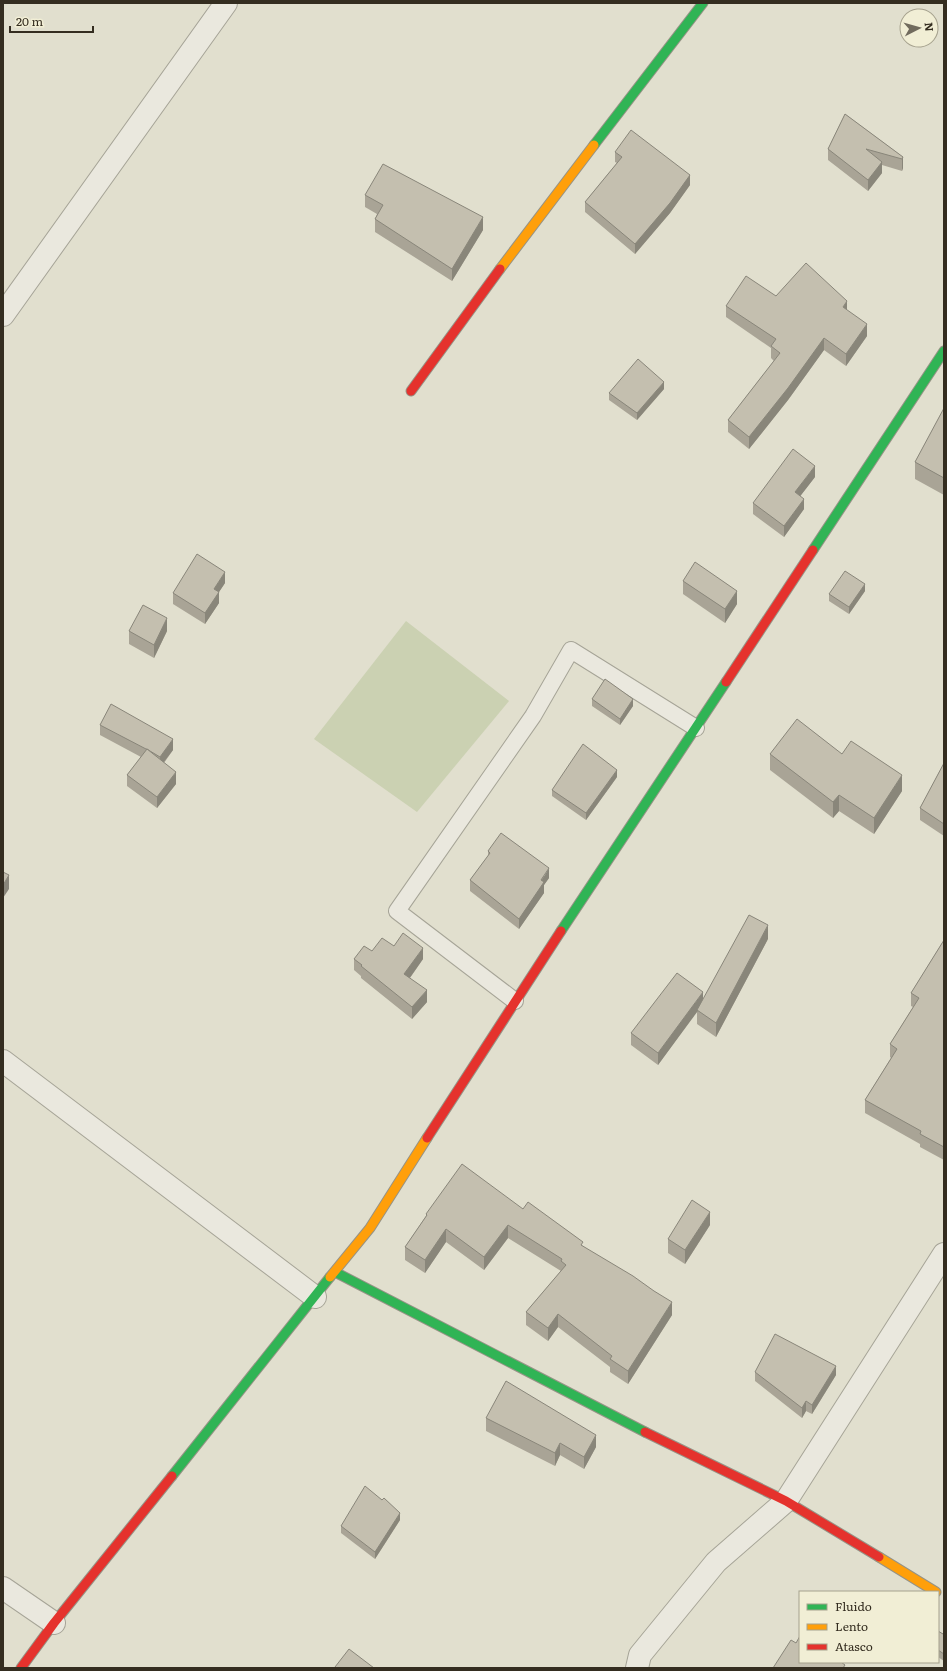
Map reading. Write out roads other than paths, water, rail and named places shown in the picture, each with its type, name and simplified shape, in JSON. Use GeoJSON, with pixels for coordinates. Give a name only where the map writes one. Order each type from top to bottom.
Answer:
{"type":"FeatureCollection","features":[{"type":"Feature","properties":{"kind":"street"},"geometry":{"type":"LineString","coordinates":[[3,315],[226,3]]}},
{"type":"Feature","properties":{"kind":"street"},"geometry":{"type":"LineString","coordinates":[[411,391],[514,250],[703,3]]}},
{"type":"Feature","properties":{"kind":"street"},"geometry":{"type":"LineString","coordinates":[[21,1668],[54,1623],[370,1228],[515,1001],[944,351]]}},
{"type":"Feature","properties":{"kind":"street"},"geometry":{"type":"LineString","coordinates":[[3,1062],[315,1297]]}},
{"type":"Feature","properties":{"kind":"street"},"geometry":{"type":"LineString","coordinates":[[637,1668],[640,1655],[716,1562],[786,1501],[944,1254]]}},
{"type":"Feature","properties":{"kind":"street"},"geometry":{"type":"LineString","coordinates":[[335,1272],[680,1449],[786,1501],[934,1591]]}},
{"type":"Feature","properties":{"kind":"street"},"geometry":{"type":"LineString","coordinates":[[3,1588],[54,1623]]}},
{"type":"Feature","properties":{"kind":"lane"},"geometry":{"type":"LineString","coordinates":[[515,1001],[397,911],[533,716],[572,650],[696,728]]}}]}
